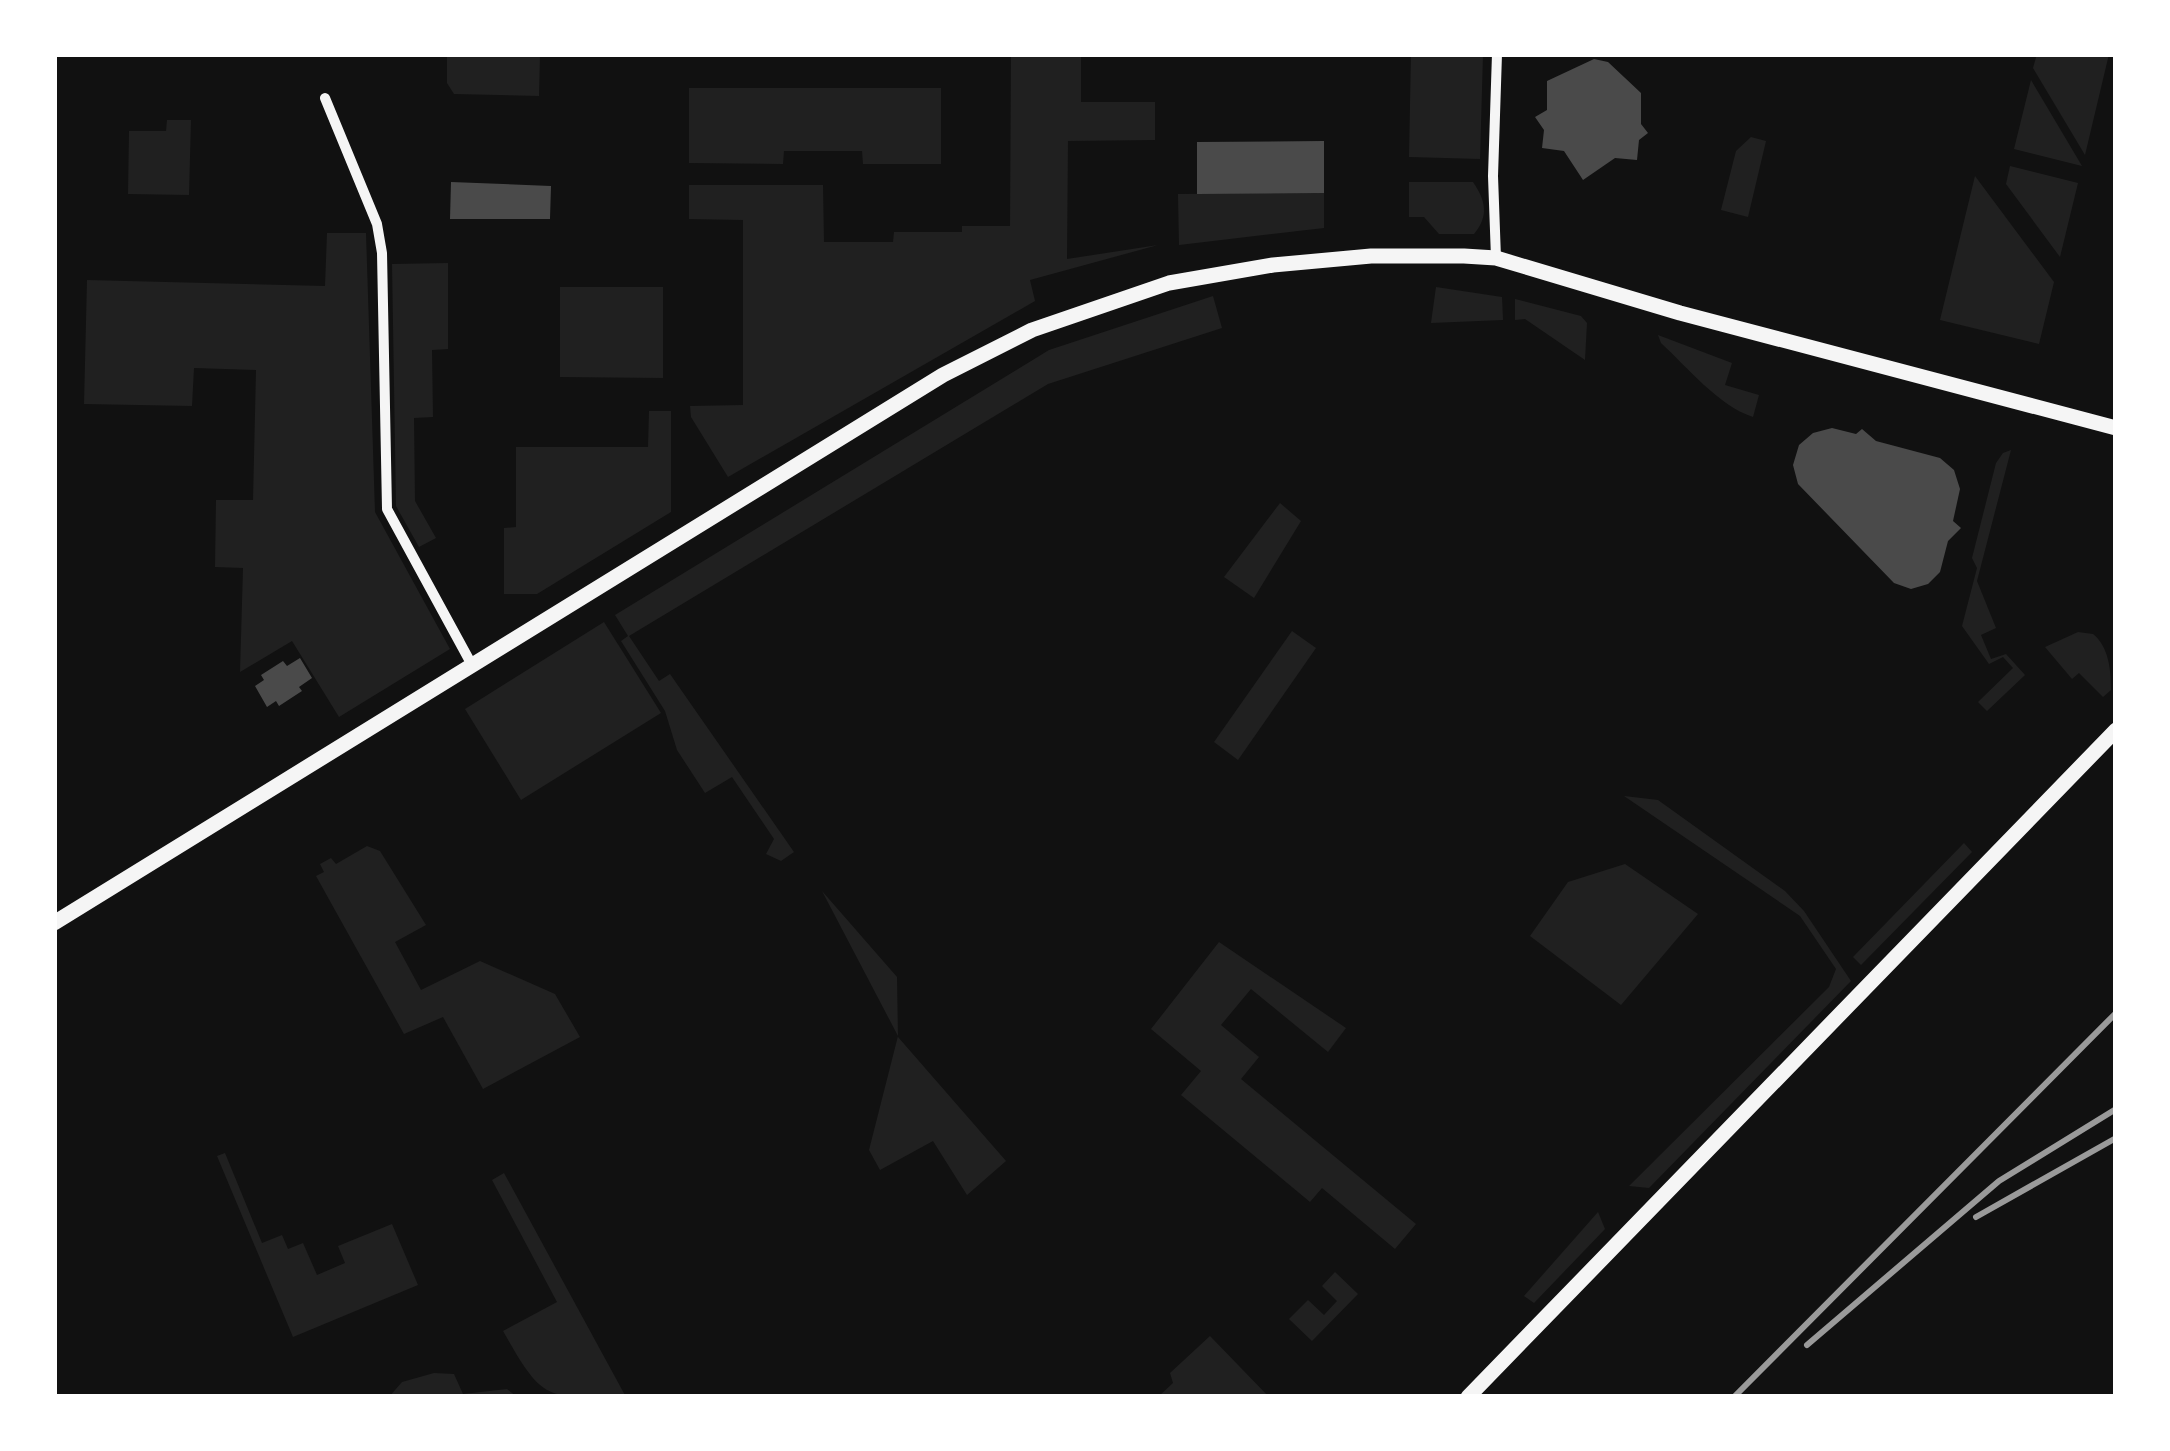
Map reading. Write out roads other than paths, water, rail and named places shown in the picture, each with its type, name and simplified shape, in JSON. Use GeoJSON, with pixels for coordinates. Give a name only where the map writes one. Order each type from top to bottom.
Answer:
{"type":"FeatureCollection","features":[{"type":"Feature","properties":{"kind":"main road"},"geometry":{"type":"LineString","coordinates":[[54,923],[943,375],[1032,330],[1169,283],[1371,256],[1496,258],[1680,313],[2116,428]]}},
{"type":"Feature","properties":{"kind":"main road"},"geometry":{"type":"LineString","coordinates":[[1468,1397],[2116,730]]}},
{"type":"Feature","properties":{"kind":"street"},"geometry":{"type":"LineString","coordinates":[[1496,258],[1492,176],[1498,54]]}},
{"type":"Feature","properties":{"kind":"street"},"geometry":{"type":"LineString","coordinates":[[325,98],[377,224],[382,253],[387,509],[472,665]]}},
{"type":"Feature","properties":{"kind":"railway"},"geometry":{"type":"LineString","coordinates":[[1734,1397],[2116,1013]]}},
{"type":"Feature","properties":{"kind":"railway"},"geometry":{"type":"LineString","coordinates":[[1807,1345],[1999,1181],[2116,1109]]}},
{"type":"Feature","properties":{"kind":"railway"},"geometry":{"type":"LineString","coordinates":[[1976,1217],[2116,1138]]}}]}
